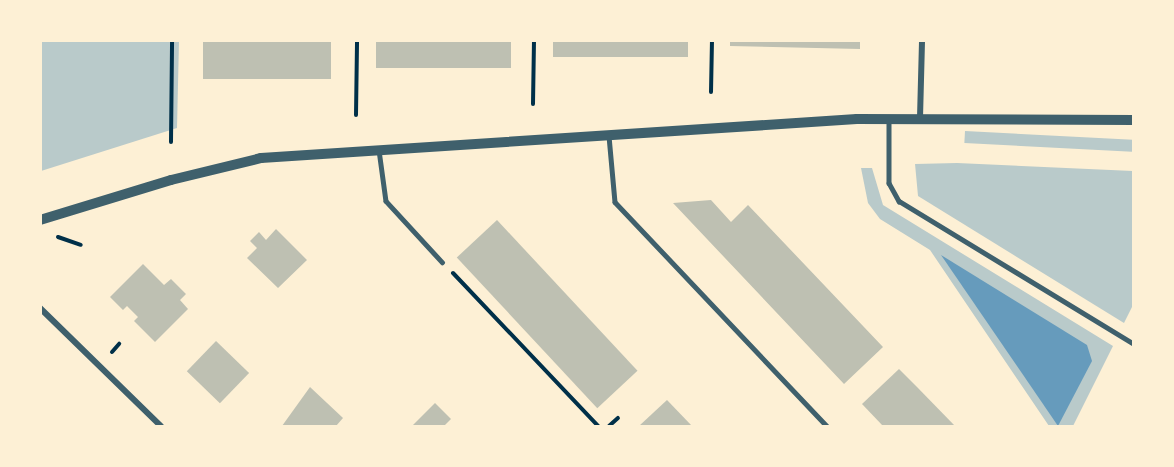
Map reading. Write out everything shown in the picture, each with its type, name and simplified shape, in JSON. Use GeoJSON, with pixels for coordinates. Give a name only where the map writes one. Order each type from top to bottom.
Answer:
{"type":"FeatureCollection","features":[{"type":"Feature","properties":{"kind":"street"},"geometry":{"type":"LineString","coordinates":[[920,118],[922,40]]}},
{"type":"Feature","properties":{"kind":"street"},"geometry":{"type":"LineString","coordinates":[[40,220],[223,165],[261,158],[609,134],[889,118],[1134,120]]}},
{"type":"Feature","properties":{"kind":"street"},"geometry":{"type":"LineString","coordinates":[[40,308],[161,426]]}},
{"type":"Feature","properties":{"kind":"lane"},"geometry":{"type":"LineString","coordinates":[[889,118],[889,183],[899,201],[1134,344]]}},
{"type":"Feature","properties":{"kind":"lane"},"geometry":{"type":"LineString","coordinates":[[609,134],[615,202],[827,426]]}},
{"type":"Feature","properties":{"kind":"lane"},"geometry":{"type":"LineString","coordinates":[[379,150],[386,201],[442,262]]}},
{"type":"Feature","properties":{"kind":"path"},"geometry":{"type":"LineString","coordinates":[[171,142],[172,40]]}},
{"type":"Feature","properties":{"kind":"path"},"geometry":{"type":"LineString","coordinates":[[356,115],[357,40]]}},
{"type":"Feature","properties":{"kind":"path"},"geometry":{"type":"LineString","coordinates":[[532,104],[534,40]]}},
{"type":"Feature","properties":{"kind":"path"},"geometry":{"type":"LineString","coordinates":[[711,92],[712,40]]}},
{"type":"Feature","properties":{"kind":"path"},"geometry":{"type":"LineString","coordinates":[[51,239],[59,237],[81,245]]}},
{"type":"Feature","properties":{"kind":"path"},"geometry":{"type":"LineString","coordinates":[[450,270],[598,426]]}},
{"type":"Feature","properties":{"kind":"path"},"geometry":{"type":"LineString","coordinates":[[609,426],[618,418]]}},
{"type":"Feature","properties":{"kind":"shaded area"},"geometry":{"type":"Polygon","coordinates":[[[41,41],[179,41],[177,128],[41,171],[41,41]]]}},
{"type":"Feature","properties":{"kind":"shaded area"},"geometry":{"type":"Polygon","coordinates":[[[965,131],[1133,140],[1132,152],[964,143],[965,131]]]}},
{"type":"Feature","properties":{"kind":"shaded area"},"geometry":{"type":"Polygon","coordinates":[[[957,163],[1133,171],[1133,305],[1124,323],[918,196],[915,164],[957,163]]]}},
{"type":"Feature","properties":{"kind":"shaded area"},"geometry":{"type":"Polygon","coordinates":[[[861,168],[872,168],[883,205],[1113,346],[1073,426],[1049,426],[930,250],[880,219],[868,203],[861,168]]]}},
{"type":"Feature","properties":{"kind":"water"},"geometry":{"type":"Polygon","coordinates":[[[941,255],[1087,345],[1092,361],[1058,426],[941,255]]]}},
{"type":"Feature","properties":{"kind":"building"},"geometry":{"type":"Polygon","coordinates":[[[203,40],[331,40],[331,79],[203,79],[203,40]]]}},
{"type":"Feature","properties":{"kind":"building"},"geometry":{"type":"Polygon","coordinates":[[[376,40],[511,40],[511,68],[376,68],[376,40]]]}},
{"type":"Feature","properties":{"kind":"building"},"geometry":{"type":"Polygon","coordinates":[[[553,40],[688,40],[688,57],[553,57],[553,40]]]}},
{"type":"Feature","properties":{"kind":"building"},"geometry":{"type":"Polygon","coordinates":[[[730,40],[860,40],[860,49],[730,46],[730,40]]]}},
{"type":"Feature","properties":{"kind":"building"},"geometry":{"type":"Polygon","coordinates":[[[711,200],[731,222],[748,205],[883,347],[844,384],[673,203],[711,200]]]}},
{"type":"Feature","properties":{"kind":"building"},"geometry":{"type":"Polygon","coordinates":[[[497,220],[637,371],[597,408],[457,258],[497,220]]]}},
{"type":"Feature","properties":{"kind":"building"},"geometry":{"type":"Polygon","coordinates":[[[276,229],[307,260],[278,288],[247,258],[257,248],[250,241],[259,232],[266,240],[276,229]]]}},
{"type":"Feature","properties":{"kind":"building"},"geometry":{"type":"Polygon","coordinates":[[[143,264],[164,285],[171,279],[186,294],[180,300],[188,309],[155,342],[134,321],[138,317],[127,306],[123,310],[110,297],[143,264]]]}},
{"type":"Feature","properties":{"kind":"building"},"geometry":{"type":"Polygon","coordinates":[[[216,341],[249,373],[220,403],[187,371],[216,341]]]}},
{"type":"Feature","properties":{"kind":"building"},"geometry":{"type":"Polygon","coordinates":[[[899,369],[955,426],[883,426],[862,404],[899,369]]]}},
{"type":"Feature","properties":{"kind":"building"},"geometry":{"type":"Polygon","coordinates":[[[310,387],[343,418],[336,426],[282,426],[310,387]]]}},
{"type":"Feature","properties":{"kind":"building"},"geometry":{"type":"Polygon","coordinates":[[[667,400],[692,426],[639,426],[667,400]]]}},
{"type":"Feature","properties":{"kind":"building"},"geometry":{"type":"Polygon","coordinates":[[[435,403],[451,419],[444,426],[412,426],[435,403]]]}}]}
